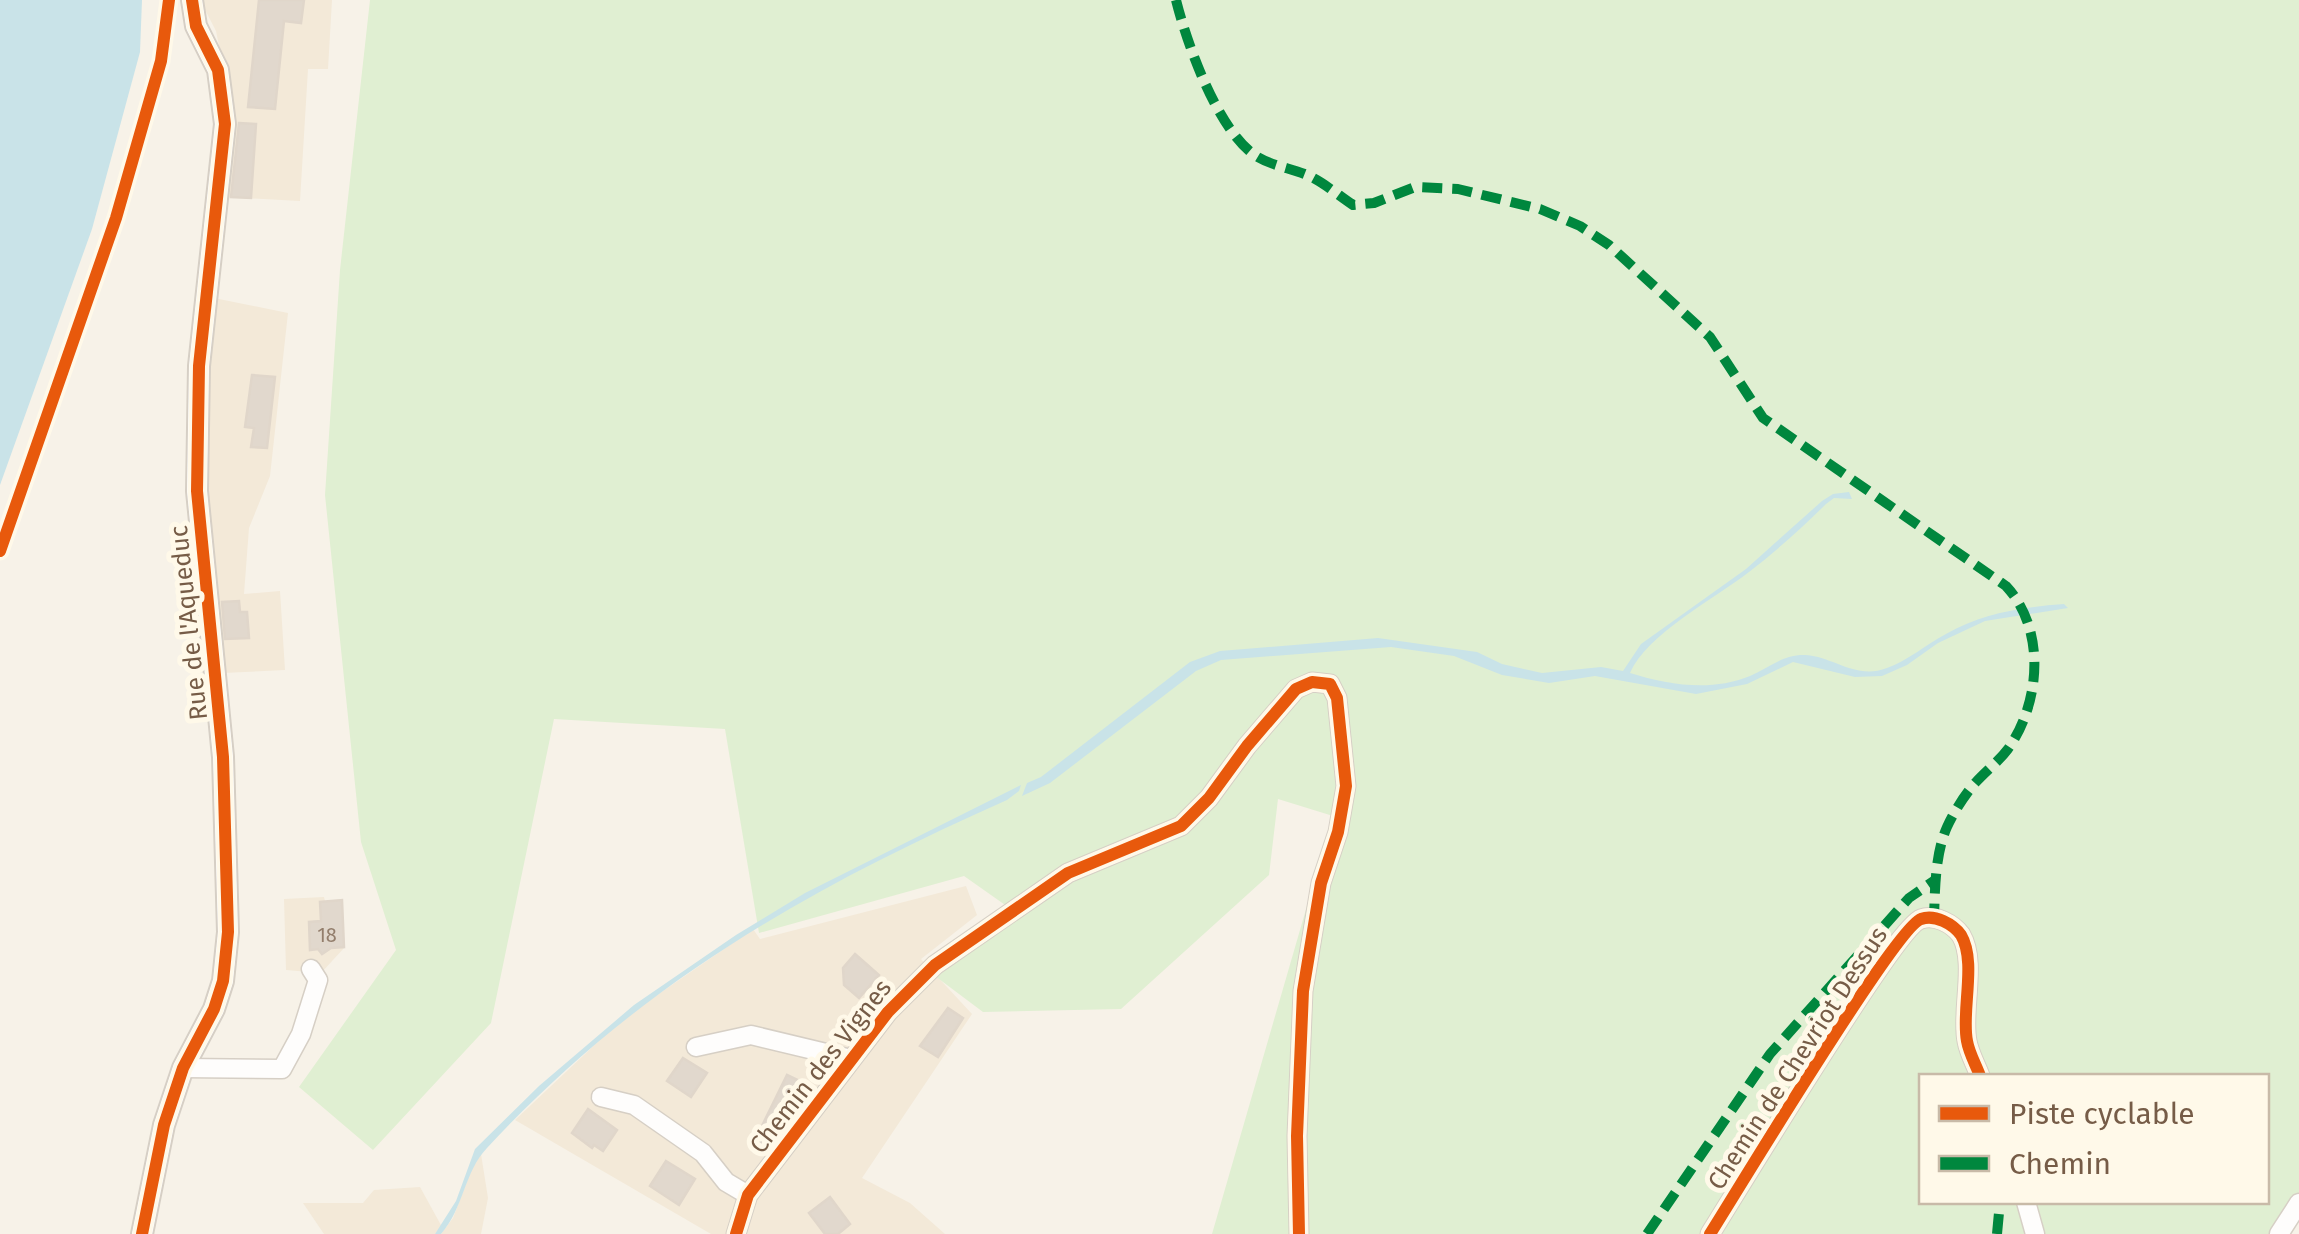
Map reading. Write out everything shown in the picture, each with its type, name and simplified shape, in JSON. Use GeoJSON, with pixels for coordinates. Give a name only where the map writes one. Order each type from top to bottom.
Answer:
{"type":"FeatureCollection","features":[{"type":"Feature","properties":{"kind":"street","name":"Rue de l'Aqueduc"},"geometry":{"type":"LineString","coordinates":[[142,1234],[164,1125],[182,1068],[214,1009],[223,981],[228,932],[223,757],[197,491],[200,366],[225,124],[218,70],[196,26],[192,0]]}},
{"type":"Feature","properties":{"kind":"street","name":"Chemin des Vignes"},"geometry":{"type":"LineString","coordinates":[[736,1234],[748,1195],[910,986],[935,964],[1068,873],[1180,826],[1208,798],[1246,746],[1296,689],[1312,682],[1330,684],[1339,710],[1346,786],[1338,832],[1321,883],[1302,991],[1299,1234]]}},
{"type":"Feature","properties":{"kind":"street","name":"Chemin de Chevriot Dessus"},"geometry":{"type":"LineString","coordinates":[[1710,1234],[1858,1000],[1906,932],[1920,919],[1934,918],[1951,924],[1967,950],[1966,1040],[1979,1074]]}},
{"type":"Feature","properties":{"kind":"street"},"geometry":{"type":"LineString","coordinates":[[182,1068],[282,1069],[301,1034],[318,980],[311,968]]}},
{"type":"Feature","properties":{"kind":"street"},"geometry":{"type":"LineString","coordinates":[[696,1046],[751,1036],[852,1059]]}},
{"type":"Feature","properties":{"kind":"street"},"geometry":{"type":"LineString","coordinates":[[601,1097],[634,1104],[703,1153],[726,1182],[748,1195]]}},
{"type":"Feature","properties":{"kind":"street"},"geometry":{"type":"LineString","coordinates":[[2279,1234],[2299,1203]]}},
{"type":"Feature","properties":{"kind":"street"},"geometry":{"type":"LineString","coordinates":[[2027,1204],[2035,1234]]}},
{"type":"Feature","properties":{"kind":"shaded area"},"geometry":{"type":"Polygon","coordinates":[[[200,0],[332,0],[328,69],[308,69],[300,201],[225,197],[231,104],[216,31],[200,0]]]}},
{"type":"Feature","properties":{"kind":"shaded area"},"geometry":{"type":"Polygon","coordinates":[[[209,297],[288,313],[270,476],[249,528],[244,594],[280,591],[285,670],[223,673],[207,545],[209,297]]]}},
{"type":"Feature","properties":{"kind":"shaded area"},"geometry":{"type":"Polygon","coordinates":[[[966,886],[977,915],[921,959],[972,1014],[862,1178],[910,1203],[945,1234],[711,1234],[515,1120],[621,1020],[753,929],[760,939],[966,886]]]}},
{"type":"Feature","properties":{"kind":"shaded area"},"geometry":{"type":"Polygon","coordinates":[[[324,897],[325,901],[342,900],[344,948],[321,973],[286,970],[284,899],[324,897]]]}},
{"type":"Feature","properties":{"kind":"shaded area"},"geometry":{"type":"Polygon","coordinates":[[[481,1154],[488,1198],[481,1234],[441,1234],[453,1218],[481,1154]]]}},
{"type":"Feature","properties":{"kind":"shaded area"},"geometry":{"type":"Polygon","coordinates":[[[420,1187],[442,1227],[435,1234],[324,1234],[303,1203],[363,1203],[374,1190],[420,1187]]]}},
{"type":"Feature","properties":{"kind":"green space"},"geometry":{"type":"Polygon","coordinates":[[[370,0],[2299,0],[2299,1197],[2273,1234],[1212,1234],[1333,816],[1278,799],[1269,875],[1121,1009],[983,1012],[935,976],[1008,907],[964,876],[759,933],[725,729],[554,719],[491,1023],[373,1150],[299,1087],[396,950],[361,842],[325,495],[340,270],[370,0]]]}},
{"type":"Feature","properties":{"kind":"water"},"geometry":{"type":"Polygon","coordinates":[[[0,0],[142,0],[140,52],[92,229],[0,485],[0,0]]]}},
{"type":"Feature","properties":{"kind":"water"},"geometry":{"type":"Polygon","coordinates":[[[1849,492],[1852,499],[1834,498],[1759,564],[1666,631],[1630,673],[1675,683],[1720,684],[1798,655],[1855,670],[1876,671],[1988,616],[2049,605],[2064,604],[2068,608],[1985,621],[1882,676],[1855,677],[1793,662],[1747,684],[1696,694],[1595,676],[1549,683],[1502,675],[1454,656],[1391,647],[1221,660],[1196,671],[1050,783],[1022,796],[1027,783],[1041,777],[1190,662],[1220,651],[1378,638],[1477,652],[1502,664],[1542,673],[1601,667],[1623,671],[1641,644],[1746,569],[1822,501],[1833,494],[1849,492]]]}},
{"type":"Feature","properties":{"kind":"water"},"geometry":{"type":"Polygon","coordinates":[[[1021,785],[1007,800],[794,906],[665,990],[604,1037],[487,1148],[473,1168],[449,1224],[441,1234],[435,1234],[456,1201],[475,1149],[539,1086],[634,1005],[805,893],[1021,785]]]}},
{"type":"Feature","properties":{"kind":"building"},"geometry":{"type":"Polygon","coordinates":[[[259,0],[304,0],[301,23],[284,21],[275,109],[248,107],[259,0]]]}},
{"type":"Feature","properties":{"kind":"building"},"geometry":{"type":"Polygon","coordinates":[[[239,123],[256,124],[251,198],[231,197],[239,123]]]}},
{"type":"Feature","properties":{"kind":"building"},"geometry":{"type":"Polygon","coordinates":[[[252,375],[275,377],[267,448],[251,447],[254,428],[245,427],[252,375]]]}},
{"type":"Feature","properties":{"kind":"building"},"geometry":{"type":"Polygon","coordinates":[[[239,601],[240,612],[247,612],[249,638],[225,639],[222,602],[239,601]]]}},
{"type":"Feature","properties":{"kind":"building"},"geometry":{"type":"Polygon","coordinates":[[[342,900],[344,947],[322,954],[318,949],[310,950],[309,922],[321,921],[320,902],[342,900]]]}},
{"type":"Feature","properties":{"kind":"building"},"geometry":{"type":"Polygon","coordinates":[[[855,954],[879,975],[859,998],[844,985],[843,968],[855,954]]]}},
{"type":"Feature","properties":{"kind":"building"},"geometry":{"type":"Polygon","coordinates":[[[948,1008],[963,1018],[938,1057],[920,1046],[948,1008]]]}},
{"type":"Feature","properties":{"kind":"building"},"geometry":{"type":"Polygon","coordinates":[[[683,1058],[707,1073],[691,1097],[667,1081],[683,1058]]]}},
{"type":"Feature","properties":{"kind":"building"},"geometry":{"type":"Polygon","coordinates":[[[787,1075],[804,1083],[795,1100],[802,1103],[788,1123],[784,1121],[764,1154],[753,1151],[757,1136],[787,1075]]]}},
{"type":"Feature","properties":{"kind":"building"},"geometry":{"type":"Polygon","coordinates":[[[588,1109],[617,1130],[603,1151],[572,1133],[588,1109]]]}},
{"type":"Feature","properties":{"kind":"building"},"geometry":{"type":"Polygon","coordinates":[[[666,1161],[695,1179],[679,1205],[650,1186],[666,1161]]]}},
{"type":"Feature","properties":{"kind":"building"},"geometry":{"type":"Polygon","coordinates":[[[830,1197],[850,1224],[838,1234],[825,1234],[809,1213],[830,1197]]]}},
{"type":"Feature","properties":{"kind":"marked path"},"geometry":{"type":"LineString","coordinates":[[1176,0],[1196,62],[1217,107],[1242,144],[1256,156],[1313,178],[1353,205],[1374,203],[1415,187],[1458,189],[1540,209],[1580,226],[1609,245],[1710,337],[1763,418],[2006,586],[2028,623],[2033,644],[2032,688],[2027,710],[2008,749],[1972,787],[1947,827],[1938,860],[1934,918]]}},
{"type":"Feature","properties":{"kind":"marked path"},"geometry":{"type":"LineString","coordinates":[[1647,1234],[1770,1054],[1909,898],[1935,880]]}},
{"type":"Feature","properties":{"kind":"marked path"},"geometry":{"type":"LineString","coordinates":[[1997,1234],[2000,1204]]}},
{"type":"Feature","properties":{"kind":"cycle path"},"geometry":{"type":"LineString","coordinates":[[0,551],[116,218],[161,61],[169,0]]}},
{"type":"Feature","properties":{"kind":"cycle path"},"geometry":{"type":"LineString","coordinates":[[142,1234],[164,1125],[183,1068],[214,1009],[223,981],[228,932],[223,757],[197,491],[199,366],[225,124],[218,70],[196,26],[192,0]]}},
{"type":"Feature","properties":{"kind":"cycle path"},"geometry":{"type":"LineString","coordinates":[[736,1234],[748,1195],[888,1012],[935,965],[1068,873],[1181,826],[1209,798],[1296,689],[1312,682],[1330,684],[1337,698],[1346,786],[1338,832],[1321,883],[1303,991],[1297,1136],[1299,1234]]}},
{"type":"Feature","properties":{"kind":"cycle path"},"geometry":{"type":"LineString","coordinates":[[1710,1234],[1850,1011],[1906,933],[1921,919],[1949,924],[1966,946],[1967,1041],[1979,1074]]}}]}
